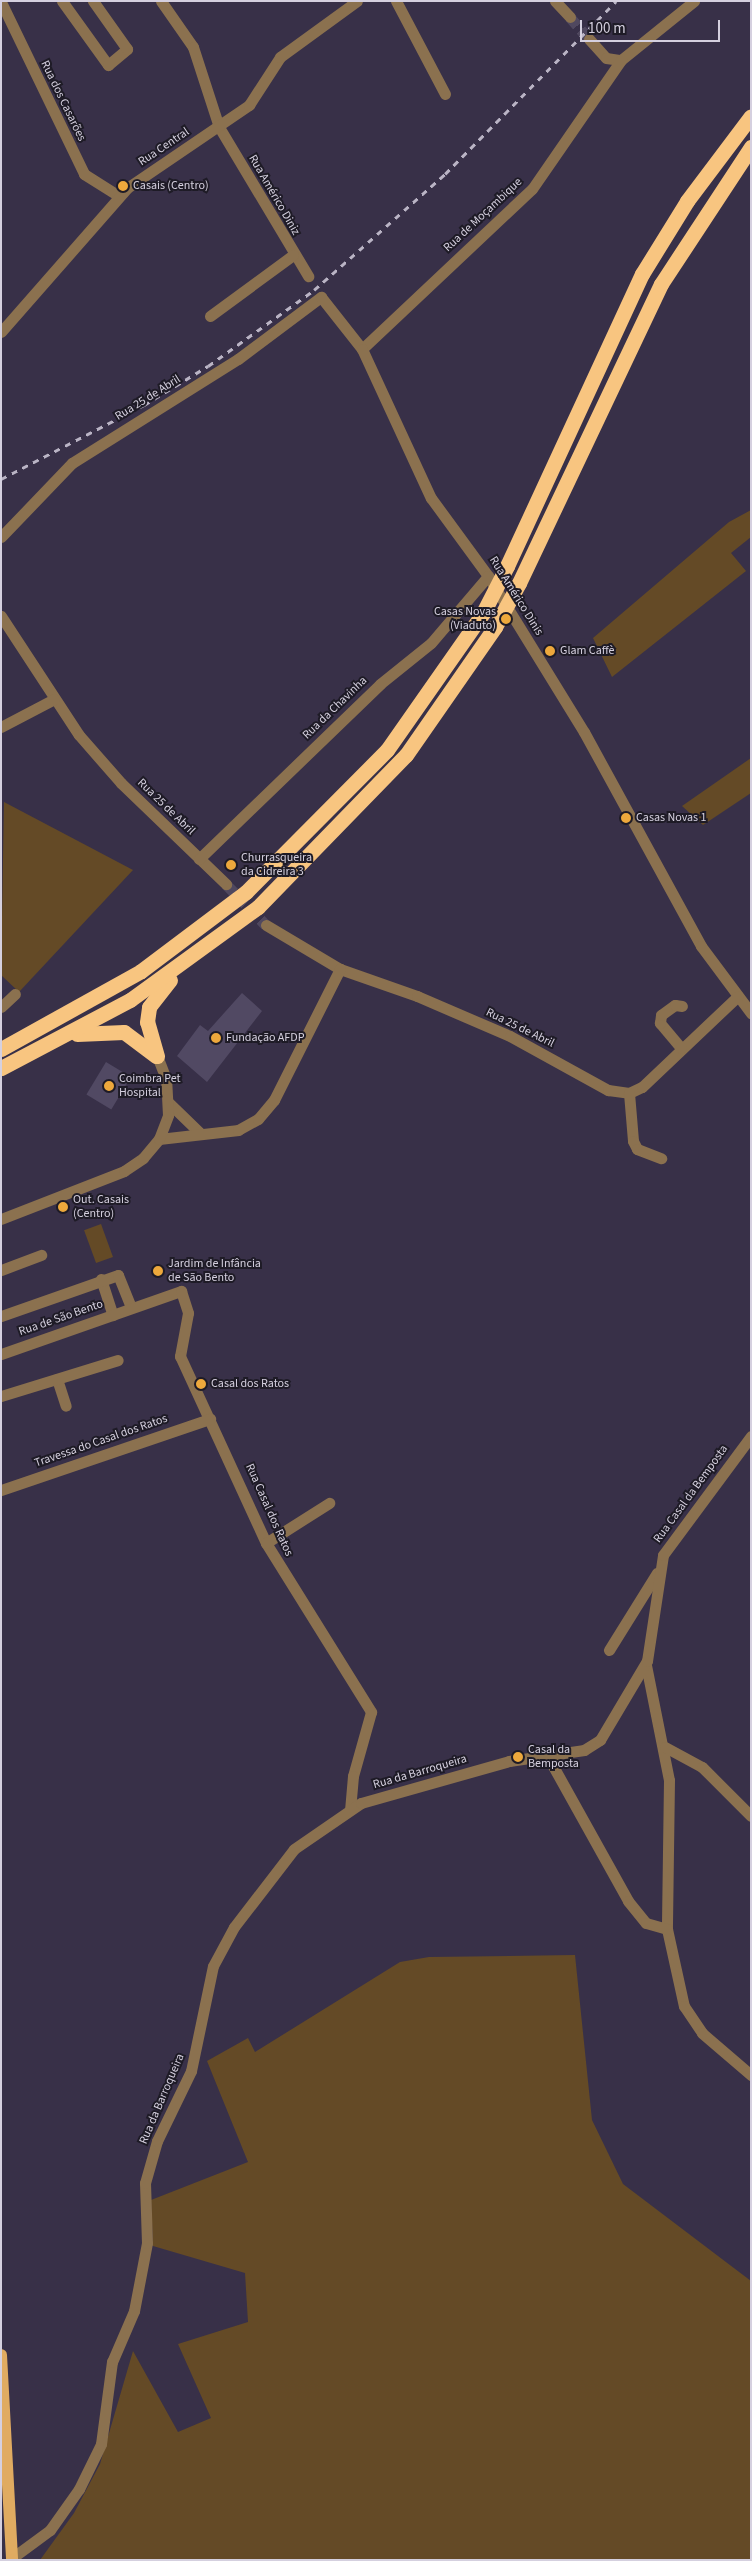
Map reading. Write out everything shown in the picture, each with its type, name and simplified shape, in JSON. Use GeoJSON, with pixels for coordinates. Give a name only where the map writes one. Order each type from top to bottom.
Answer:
{"type":"FeatureCollection","features":[{"type":"Feature","properties":{"kind":"highway"},"geometry":{"type":"LineString","coordinates":[[1,1049],[141,971],[246,892],[387,750],[482,613],[508,566],[642,274],[687,201],[751,116]]}},
{"type":"Feature","properties":{"kind":"highway"},"geometry":{"type":"LineString","coordinates":[[1,1068],[68,1036],[187,962],[258,907],[406,756],[496,627],[519,583],[661,284],[751,147]]}},
{"type":"Feature","properties":{"kind":"highway"},"geometry":{"type":"LineString","coordinates":[[157,1056],[147,1022],[149,1008],[187,962]]}},
{"type":"Feature","properties":{"kind":"highway"},"geometry":{"type":"LineString","coordinates":[[68,1036],[124,1032],[157,1056]]}},
{"type":"Feature","properties":{"kind":"main road"},"geometry":{"type":"LineString","coordinates":[[1,2355],[12,2559]]}},
{"type":"Feature","properties":{"kind":"street"},"geometry":{"type":"LineString","coordinates":[[62,1],[108,64],[127,49],[93,1]]}},
{"type":"Feature","properties":{"kind":"street","name":"Rua Américo Diniz"},"geometry":{"type":"LineString","coordinates":[[161,1],[193,47],[219,127],[293,255],[308,276]]}},
{"type":"Feature","properties":{"kind":"street","name":"Rua Central"},"geometry":{"type":"LineString","coordinates":[[1,332],[119,196],[248,105],[280,57],[357,1]]}},
{"type":"Feature","properties":{"kind":"street"},"geometry":{"type":"LineString","coordinates":[[396,1],[445,94]]}},
{"type":"Feature","properties":{"kind":"street"},"geometry":{"type":"LineString","coordinates":[[555,1],[570,17]]}},
{"type":"Feature","properties":{"kind":"street","name":"Rua de Moçambique"},"geometry":{"type":"LineString","coordinates":[[362,349],[532,189],[621,60],[694,1]]}},
{"type":"Feature","properties":{"kind":"street","name":"Rua dos Casarões"},"geometry":{"type":"LineString","coordinates":[[1,2],[84,174],[119,196]]}},
{"type":"Feature","properties":{"kind":"street"},"geometry":{"type":"LineString","coordinates":[[589,39],[606,58],[621,60]]}},
{"type":"Feature","properties":{"kind":"street"},"geometry":{"type":"LineString","coordinates":[[210,316],[293,255]]}},
{"type":"Feature","properties":{"kind":"street","name":"Rua Américo Dinis"},"geometry":{"type":"LineString","coordinates":[[321,298],[362,349],[431,498],[488,576],[584,732],[700,946],[751,1013]]}},
{"type":"Feature","properties":{"kind":"street","name":"Rua 25 de Abril"},"geometry":{"type":"LineString","coordinates":[[1,537],[72,463],[238,359],[321,298]]}},
{"type":"Feature","properties":{"kind":"street","name":"Rua da Chavinha"},"geometry":{"type":"LineString","coordinates":[[199,859],[380,684],[431,643],[488,576]]}},
{"type":"Feature","properties":{"kind":"street","name":"Rua 25 de Abril"},"geometry":{"type":"LineString","coordinates":[[1,616],[54,699],[121,783],[226,884]]}},
{"type":"Feature","properties":{"kind":"street"},"geometry":{"type":"LineString","coordinates":[[1,727],[54,699]]}},
{"type":"Feature","properties":{"kind":"street","name":"Rua 25 de Abril"},"geometry":{"type":"LineString","coordinates":[[266,925],[340,969],[417,996],[510,1036],[608,1090],[629,1093]]}},
{"type":"Feature","properties":{"kind":"street"},"geometry":{"type":"LineString","coordinates":[[159,1139],[199,1132],[238,1130],[258,1119],[274,1100],[340,969]]}},
{"type":"Feature","properties":{"kind":"street"},"geometry":{"type":"LineString","coordinates":[[1,1007],[15,994]]}},
{"type":"Feature","properties":{"kind":"street"},"geometry":{"type":"LineString","coordinates":[[661,1158],[637,1149],[633,1141],[629,1093],[642,1087],[738,996]]}},
{"type":"Feature","properties":{"kind":"street"},"geometry":{"type":"LineString","coordinates":[[681,1048],[660,1023],[661,1015],[675,1005],[682,1006]]}},
{"type":"Feature","properties":{"kind":"street"},"geometry":{"type":"LineString","coordinates":[[157,1056],[169,1103],[199,1132]]}},
{"type":"Feature","properties":{"kind":"street"},"geometry":{"type":"LineString","coordinates":[[1,1219],[124,1171],[143,1158],[159,1139],[169,1103]]}},
{"type":"Feature","properties":{"kind":"street"},"geometry":{"type":"LineString","coordinates":[[179,1135],[184,1128],[183,1118]]}},
{"type":"Feature","properties":{"kind":"street"},"geometry":{"type":"LineString","coordinates":[[1,1270],[41,1255]]}},
{"type":"Feature","properties":{"kind":"street"},"geometry":{"type":"LineString","coordinates":[[1,1316],[101,1279],[118,1275],[131,1308]]}},
{"type":"Feature","properties":{"kind":"street"},"geometry":{"type":"LineString","coordinates":[[101,1279],[113,1315]]}},
{"type":"Feature","properties":{"kind":"street","name":"Rua Casal dos Ratos"},"geometry":{"type":"LineString","coordinates":[[131,1308],[181,1291],[188,1313],[180,1356],[266,1543],[371,1712],[353,1776],[350,1809]]}},
{"type":"Feature","properties":{"kind":"street","name":"Rua de São Bento"},"geometry":{"type":"LineString","coordinates":[[1,1354],[131,1308]]}},
{"type":"Feature","properties":{"kind":"street"},"geometry":{"type":"LineString","coordinates":[[1,1396],[118,1360]]}},
{"type":"Feature","properties":{"kind":"street"},"geometry":{"type":"LineString","coordinates":[[57,1379],[66,1406]]}},
{"type":"Feature","properties":{"kind":"street","name":"Travessa do Casal dos Ratos"},"geometry":{"type":"LineString","coordinates":[[1,1490],[210,1419]]}},
{"type":"Feature","properties":{"kind":"street","name":"Rua Casal da Bemposta"},"geometry":{"type":"LineString","coordinates":[[647,1662],[660,1567],[672,1539],[751,1436]]}},
{"type":"Feature","properties":{"kind":"street"},"geometry":{"type":"LineString","coordinates":[[266,1543],[329,1503]]}},
{"type":"Feature","properties":{"kind":"street"},"geometry":{"type":"LineString","coordinates":[[609,1650],[660,1567]]}},
{"type":"Feature","properties":{"kind":"street"},"geometry":{"type":"LineString","coordinates":[[647,1662],[665,1747],[670,1871],[667,1929],[684,2006],[702,2032],[751,2075]]}},
{"type":"Feature","properties":{"kind":"street","name":"Rua da Barroqueira"},"geometry":{"type":"LineString","coordinates":[[12,2559],[50,2530],[101,2444],[112,2362],[134,2311],[147,2242],[145,2183],[157,2141],[191,2071],[213,1966],[234,1927],[294,1849],[350,1809],[509,1761],[548,1758],[584,1750],[600,1740],[647,1662]]}},
{"type":"Feature","properties":{"kind":"street"},"geometry":{"type":"LineString","coordinates":[[665,1747],[702,1767],[751,1816]]}},
{"type":"Feature","properties":{"kind":"street"},"geometry":{"type":"LineString","coordinates":[[548,1758],[628,1901],[646,1923],[667,1929]]}},
{"type":"Feature","properties":{"kind":"shaded area"},"geometry":{"type":"Polygon","coordinates":[[[751,510],[751,537],[731,553],[746,571],[612,677],[593,638],[729,522],[751,510]]]}},
{"type":"Feature","properties":{"kind":"shaded area"},"geometry":{"type":"Polygon","coordinates":[[[751,758],[751,793],[703,825],[682,806],[751,758]]]}},
{"type":"Feature","properties":{"kind":"shaded area"},"geometry":{"type":"Polygon","coordinates":[[[4,802],[133,870],[19,992],[1,975],[4,802]]]}},
{"type":"Feature","properties":{"kind":"shaded area"},"geometry":{"type":"Polygon","coordinates":[[[101,1224],[113,1257],[96,1263],[84,1230],[101,1224]]]}},
{"type":"Feature","properties":{"kind":"shaded area"},"geometry":{"type":"Polygon","coordinates":[[[575,1955],[592,2120],[623,2184],[751,2281],[751,2560],[40,2560],[74,2513],[100,2464],[133,2351],[178,2432],[211,2418],[178,2344],[248,2322],[245,2273],[153,2246],[151,2200],[248,2162],[207,2061],[248,2038],[255,2052],[400,1962],[429,1957],[575,1955]]]}},
{"type":"Feature","properties":{"kind":"building","name":"Fundação AFDP"},"geometry":{"type":"Polygon","coordinates":[[[242,993],[262,1011],[207,1082],[177,1056],[200,1025],[208,1031],[242,993]]]}},
{"type":"Feature","properties":{"kind":"building","name":"Coimbra Pet Hospital"},"geometry":{"type":"Polygon","coordinates":[[[106,1062],[131,1077],[111,1110],[86,1095],[106,1062]]]}},
{"type":"Feature","properties":{"kind":"tunnel"},"geometry":{"type":"LineString","coordinates":[[570,17],[589,39]]}},
{"type":"Feature","properties":{"kind":"tunnel"},"geometry":{"type":"LineString","coordinates":[[226,884],[266,925]]}},
{"type":"Feature","properties":{"kind":"railway"},"geometry":{"type":"LineString","coordinates":[[1,479],[144,405],[208,366],[314,290],[445,174],[616,1]]}},
{"type":"Feature","properties":{"kind":"place","name":"Casais (Centro)"},"geometry":{"type":"Point","coordinates":[123,186]}},
{"type":"Feature","properties":{"kind":"place","name":"Casas Novas (Viaduto)"},"geometry":{"type":"Point","coordinates":[506,619]}},
{"type":"Feature","properties":{"kind":"place","name":"Glam Caffè"},"geometry":{"type":"Point","coordinates":[550,651]}},
{"type":"Feature","properties":{"kind":"place","name":"Casas Novas 1"},"geometry":{"type":"Point","coordinates":[626,818]}},
{"type":"Feature","properties":{"kind":"place","name":"Churrasqueira da Cidreira 3"},"geometry":{"type":"Point","coordinates":[231,865]}},
{"type":"Feature","properties":{"kind":"place","name":"Fundação AFDP"},"geometry":{"type":"Point","coordinates":[216,1038]}},
{"type":"Feature","properties":{"kind":"place","name":"Coimbra Pet Hospital"},"geometry":{"type":"Point","coordinates":[109,1086]}},
{"type":"Feature","properties":{"kind":"place","name":"Out. Casais (Centro)"},"geometry":{"type":"Point","coordinates":[63,1207]}},
{"type":"Feature","properties":{"kind":"place","name":"Jardim de Infância de São Bento"},"geometry":{"type":"Point","coordinates":[158,1271]}},
{"type":"Feature","properties":{"kind":"place","name":"Casal dos Ratos"},"geometry":{"type":"Point","coordinates":[201,1384]}},
{"type":"Feature","properties":{"kind":"place","name":"Casal da Bemposta"},"geometry":{"type":"Point","coordinates":[518,1757]}}]}
